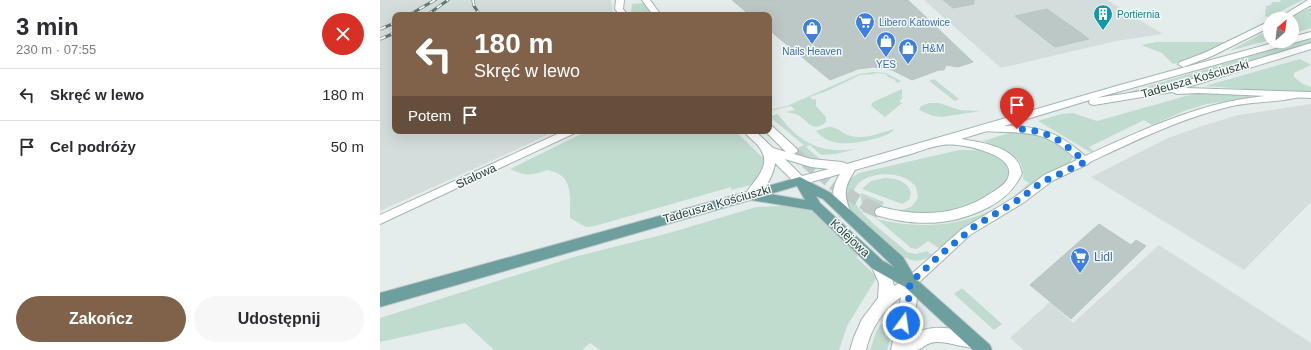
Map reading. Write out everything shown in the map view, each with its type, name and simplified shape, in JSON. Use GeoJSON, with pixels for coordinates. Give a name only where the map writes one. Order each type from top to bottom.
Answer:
{"type":"FeatureCollection","features":[{"type":"Feature","properties":{"kind":"main road"},"geometry":{"type":"LineString","coordinates":[[620,0],[618,9],[621,12]]}},
{"type":"Feature","properties":{"kind":"main road"},"geometry":{"type":"LineString","coordinates":[[625,12],[629,0]]}},
{"type":"Feature","properties":{"kind":"main road"},"geometry":{"type":"LineString","coordinates":[[646,0],[655,12]]}},
{"type":"Feature","properties":{"kind":"main road"},"geometry":{"type":"LineString","coordinates":[[1293,12],[1311,2]]}},
{"type":"Feature","properties":{"kind":"main road"},"geometry":{"type":"LineString","coordinates":[[1124,87],[1207,55],[1263,27]]}},
{"type":"Feature","properties":{"kind":"main road","name":"Tadeusza Kościuszki"},"geometry":{"type":"LineString","coordinates":[[1299,38],[1311,34]]}},
{"type":"Feature","properties":{"kind":"main road","name":"Tadeusza Kościuszki"},"geometry":{"type":"LineString","coordinates":[[1054,108],[1164,91],[1311,46]]}},
{"type":"Feature","properties":{"kind":"main road","name":"Tadeusza Kościuszki"},"geometry":{"type":"LineString","coordinates":[[380,300],[943,141],[982,128],[1124,87],[1266,48]]}},
{"type":"Feature","properties":{"kind":"main road"},"geometry":{"type":"LineString","coordinates":[[1144,95],[1199,90],[1307,95]]}},
{"type":"Feature","properties":{"kind":"main road"},"geometry":{"type":"LineString","coordinates":[[772,132],[792,151]]}},
{"type":"Feature","properties":{"kind":"main road","name":"Kolejowa"},"geometry":{"type":"LineString","coordinates":[[752,134],[800,181],[816,206],[878,265],[910,283],[981,347]]}},
{"type":"Feature","properties":{"kind":"main road"},"geometry":{"type":"LineString","coordinates":[[881,212],[916,219],[954,215],[987,202],[1001,193],[1013,182],[1015,177],[1014,168],[1009,160],[999,152],[983,147],[943,141]]}},
{"type":"Feature","properties":{"kind":"main road"},"geometry":{"type":"LineString","coordinates":[[767,149],[780,155],[811,164],[851,167]]}},
{"type":"Feature","properties":{"kind":"main road"},"geometry":{"type":"LineString","coordinates":[[767,149],[770,159],[768,170],[765,178],[751,195],[816,206]]}},
{"type":"Feature","properties":{"kind":"main road"},"geometry":{"type":"LineString","coordinates":[[844,213],[839,202],[838,191],[842,179],[851,167]]}},
{"type":"Feature","properties":{"kind":"main road","name":"Kolejowa"},"geometry":{"type":"LineString","coordinates":[[800,181],[826,196],[898,261],[910,283]]}},
{"type":"Feature","properties":{"kind":"main road"},"geometry":{"type":"LineString","coordinates":[[878,265],[887,280],[888,287],[885,301]]}},
{"type":"Feature","properties":{"kind":"main road"},"geometry":{"type":"LineString","coordinates":[[858,350],[868,324],[885,301],[910,283]]}},
{"type":"Feature","properties":{"kind":"main road"},"geometry":{"type":"LineString","coordinates":[[899,350],[908,307],[910,283]]}},
{"type":"Feature","properties":{"kind":"main road"},"geometry":{"type":"LineString","coordinates":[[907,350],[923,336],[942,334],[954,336],[981,347]]}},
{"type":"Feature","properties":{"kind":"street"},"geometry":{"type":"LineString","coordinates":[[910,283],[966,232],[1018,200],[1042,182],[1156,127],[1205,110],[1228,104],[1307,95]]}},
{"type":"Feature","properties":{"kind":"street"},"geometry":{"type":"LineString","coordinates":[[982,128],[1033,130],[1043,132],[1056,138],[1085,162]]}},
{"type":"Feature","properties":{"kind":"street","name":"Stalowa"},"geometry":{"type":"LineString","coordinates":[[380,220],[566,134]]}},
{"type":"Feature","properties":{"kind":"shaded area"},"geometry":{"type":"Polygon","coordinates":[[[380,0],[611,0],[613,12],[392,12],[392,134],[549,134],[380,211],[380,0]]]}},
{"type":"Feature","properties":{"kind":"shaded area"},"geometry":{"type":"Polygon","coordinates":[[[924,0],[1107,0],[1163,34],[1116,41],[1001,68],[924,0]]]}},
{"type":"Feature","properties":{"kind":"shaded area"},"geometry":{"type":"Polygon","coordinates":[[[1311,104],[1311,202],[1244,270],[1091,177],[1168,138],[1202,126],[1238,115],[1311,104]]]}},
{"type":"Feature","properties":{"kind":"shaded area"},"geometry":{"type":"Polygon","coordinates":[[[1159,245],[1311,343],[1311,350],[1024,350],[1010,338],[1050,302],[1073,323],[1159,245]]]}},
{"type":"Feature","properties":{"kind":"green space"},"geometry":{"type":"Polygon","coordinates":[[[1281,0],[1303,0],[1279,12],[1265,12],[1266,6],[1271,5],[1272,2],[1280,2],[1281,0]]]}},
{"type":"Feature","properties":{"kind":"green space"},"geometry":{"type":"Polygon","coordinates":[[[644,3],[651,12],[632,12],[632,4],[644,3]]]}},
{"type":"Feature","properties":{"kind":"green space"},"geometry":{"type":"Polygon","coordinates":[[[1311,7],[1311,28],[1299,32],[1299,13],[1311,7]]]}},
{"type":"Feature","properties":{"kind":"green space"},"geometry":{"type":"Polygon","coordinates":[[[1263,33],[1263,42],[1229,51],[1263,33]]]}},
{"type":"Feature","properties":{"kind":"green space"},"geometry":{"type":"Polygon","coordinates":[[[1311,38],[1311,43],[1299,47],[1299,42],[1311,38]]]}},
{"type":"Feature","properties":{"kind":"green space"},"geometry":{"type":"Polygon","coordinates":[[[1156,42],[1227,42],[1187,60],[1173,64],[1162,53],[1141,45],[1156,42]]]}},
{"type":"Feature","properties":{"kind":"green space"},"geometry":{"type":"Polygon","coordinates":[[[1277,48],[1295,48],[1177,83],[1131,93],[1128,92],[1277,48]]]}},
{"type":"Feature","properties":{"kind":"green space"},"geometry":{"type":"Polygon","coordinates":[[[1300,59],[1311,65],[1294,73],[1294,77],[1303,84],[1311,87],[1311,91],[1269,91],[1205,86],[1300,59]]]}},
{"type":"Feature","properties":{"kind":"green space"},"geometry":{"type":"Polygon","coordinates":[[[873,72],[886,73],[901,81],[897,83],[886,74],[875,73],[860,75],[827,91],[810,97],[813,100],[816,99],[816,106],[826,117],[826,122],[817,127],[813,126],[796,114],[786,112],[795,110],[791,106],[772,110],[772,108],[787,106],[859,74],[873,72]]]}},
{"type":"Feature","properties":{"kind":"green space"},"geometry":{"type":"Polygon","coordinates":[[[934,79],[959,99],[955,101],[929,81],[934,79]]]}},
{"type":"Feature","properties":{"kind":"green space"},"geometry":{"type":"Polygon","coordinates":[[[902,89],[902,99],[899,101],[902,103],[885,117],[871,106],[873,102],[902,89]]]}},
{"type":"Feature","properties":{"kind":"green space"},"geometry":{"type":"Polygon","coordinates":[[[1200,92],[1260,97],[1207,104],[1184,111],[1152,125],[1144,120],[1089,147],[1095,152],[1090,152],[1038,121],[1061,114],[1073,113],[1097,121],[1200,92]]]}},
{"type":"Feature","properties":{"kind":"green space"},"geometry":{"type":"Polygon","coordinates":[[[929,103],[939,103],[960,110],[981,111],[942,117],[933,116],[919,110],[921,106],[929,103]]]}},
{"type":"Feature","properties":{"kind":"green space"},"geometry":{"type":"Polygon","coordinates":[[[778,114],[794,132],[803,139],[821,148],[832,150],[856,149],[836,154],[821,155],[810,145],[806,147],[820,159],[818,160],[788,153],[804,145],[772,119],[772,116],[778,114]]]}},
{"type":"Feature","properties":{"kind":"green space"},"geometry":{"type":"Polygon","coordinates":[[[828,127],[835,128],[848,135],[856,137],[873,135],[895,129],[888,134],[879,137],[858,142],[843,143],[828,140],[816,131],[828,127]]]}},
{"type":"Feature","properties":{"kind":"green space"},"geometry":{"type":"Polygon","coordinates":[[[1024,131],[1054,139],[1073,156],[1071,161],[1068,165],[1036,180],[1016,196],[973,222],[939,248],[928,241],[917,249],[911,248],[877,219],[918,225],[958,221],[978,216],[1013,197],[1029,183],[1023,179],[1023,170],[1020,163],[1016,158],[1004,150],[983,141],[1009,133],[1024,131]]]}},
{"type":"Feature","properties":{"kind":"green space"},"geometry":{"type":"Polygon","coordinates":[[[581,134],[738,134],[763,158],[764,167],[755,184],[731,190],[731,187],[595,226],[586,227],[570,218],[569,188],[567,182],[559,174],[547,170],[532,174],[524,174],[510,169],[581,134]]]}},
{"type":"Feature","properties":{"kind":"green space"},"geometry":{"type":"Polygon","coordinates":[[[959,150],[990,152],[1003,159],[1007,164],[1009,172],[1008,179],[1005,184],[994,193],[964,208],[945,214],[932,215],[898,211],[911,207],[918,198],[916,187],[908,180],[897,175],[885,174],[873,176],[863,180],[856,187],[854,195],[857,206],[866,217],[907,252],[916,254],[927,251],[932,255],[925,259],[917,261],[911,260],[896,251],[865,224],[843,201],[848,180],[859,173],[959,150]]]}},
{"type":"Feature","properties":{"kind":"green space"},"geometry":{"type":"Polygon","coordinates":[[[884,178],[897,180],[904,183],[911,193],[909,200],[902,204],[862,189],[871,181],[884,178]]]}},
{"type":"Feature","properties":{"kind":"green space"},"geometry":{"type":"Polygon","coordinates":[[[861,193],[884,202],[877,219],[867,210],[861,201],[861,193]]]}},
{"type":"Feature","properties":{"kind":"green space"},"geometry":{"type":"Polygon","coordinates":[[[756,207],[799,207],[813,212],[862,255],[856,257],[877,277],[847,326],[839,350],[600,350],[590,343],[582,350],[494,350],[465,323],[380,342],[380,318],[574,257],[669,233],[756,207]]]}},
{"type":"Feature","properties":{"kind":"green space"},"geometry":{"type":"Polygon","coordinates":[[[962,288],[1002,324],[994,330],[954,294],[962,288]]]}},
{"type":"Feature","properties":{"kind":"green space"},"geometry":{"type":"Polygon","coordinates":[[[881,324],[895,324],[887,350],[870,350],[876,332],[881,324]]]}},
{"type":"Feature","properties":{"kind":"building","name":"Libero Katowice"},"geometry":{"type":"Polygon","coordinates":[[[732,0],[908,0],[973,62],[958,67],[946,65],[944,70],[939,70],[912,80],[892,70],[874,67],[858,69],[830,80],[772,32],[772,12],[746,12],[732,0]]]}},
{"type":"Feature","properties":{"kind":"building"},"geometry":{"type":"Polygon","coordinates":[[[943,0],[974,0],[974,4],[953,8],[943,0]]]}},
{"type":"Feature","properties":{"kind":"building"},"geometry":{"type":"Polygon","coordinates":[[[1047,9],[1089,39],[1055,47],[1015,16],[1047,9]]]}},
{"type":"Feature","properties":{"kind":"building","name":"Lidl"},"geometry":{"type":"Polygon","coordinates":[[[1099,224],[1131,245],[1136,240],[1146,246],[1071,319],[1030,285],[1099,224]]]}},
{"type":"Feature","properties":{"kind":"tunnel"},"geometry":{"type":"LineString","coordinates":[[792,151],[834,185],[866,206]]}},
{"type":"Feature","properties":{"kind":"tunnel"},"geometry":{"type":"LineString","coordinates":[[866,206],[881,212]]}},
{"type":"Feature","properties":{"kind":"railway"},"geometry":{"type":"LineString","coordinates":[[414,12],[435,0]]}},
{"type":"Feature","properties":{"kind":"railway"},"geometry":{"type":"LineString","coordinates":[[431,12],[448,0]]}},
{"type":"Feature","properties":{"kind":"railway"},"geometry":{"type":"LineString","coordinates":[[473,0],[474,6],[478,12]]}},
{"type":"Feature","properties":{"kind":"railway"},"geometry":{"type":"LineString","coordinates":[[380,29],[392,24]]}},
{"type":"Feature","properties":{"kind":"railway"},"geometry":{"type":"LineString","coordinates":[[380,39],[392,34]]}},
{"type":"Feature","properties":{"kind":"place","name":"Portiernia"},"geometry":{"type":"Point","coordinates":[1103,31]}},
{"type":"Feature","properties":{"kind":"place","name":"Libero Katowice"},"geometry":{"type":"Point","coordinates":[865,39]}},
{"type":"Feature","properties":{"kind":"place","name":"Nails Heaven"},"geometry":{"type":"Point","coordinates":[812,45]}},
{"type":"Feature","properties":{"kind":"place","name":"YES"},"geometry":{"type":"Point","coordinates":[886,58]}},
{"type":"Feature","properties":{"kind":"place","name":"H&M"},"geometry":{"type":"Point","coordinates":[908,65]}},
{"type":"Feature","properties":{"kind":"place","name":"Lidl"},"geometry":{"type":"Point","coordinates":[1080,274]}},
{"type":"Feature","properties":{"kind":"route"},"geometry":{"type":"LineString","coordinates":[[903,323],[908,307],[910,283],[920,272],[966,232],[1018,200],[1048,178],[1085,162],[1070,148],[1050,135],[1033,130],[1017,129]]}}]}
